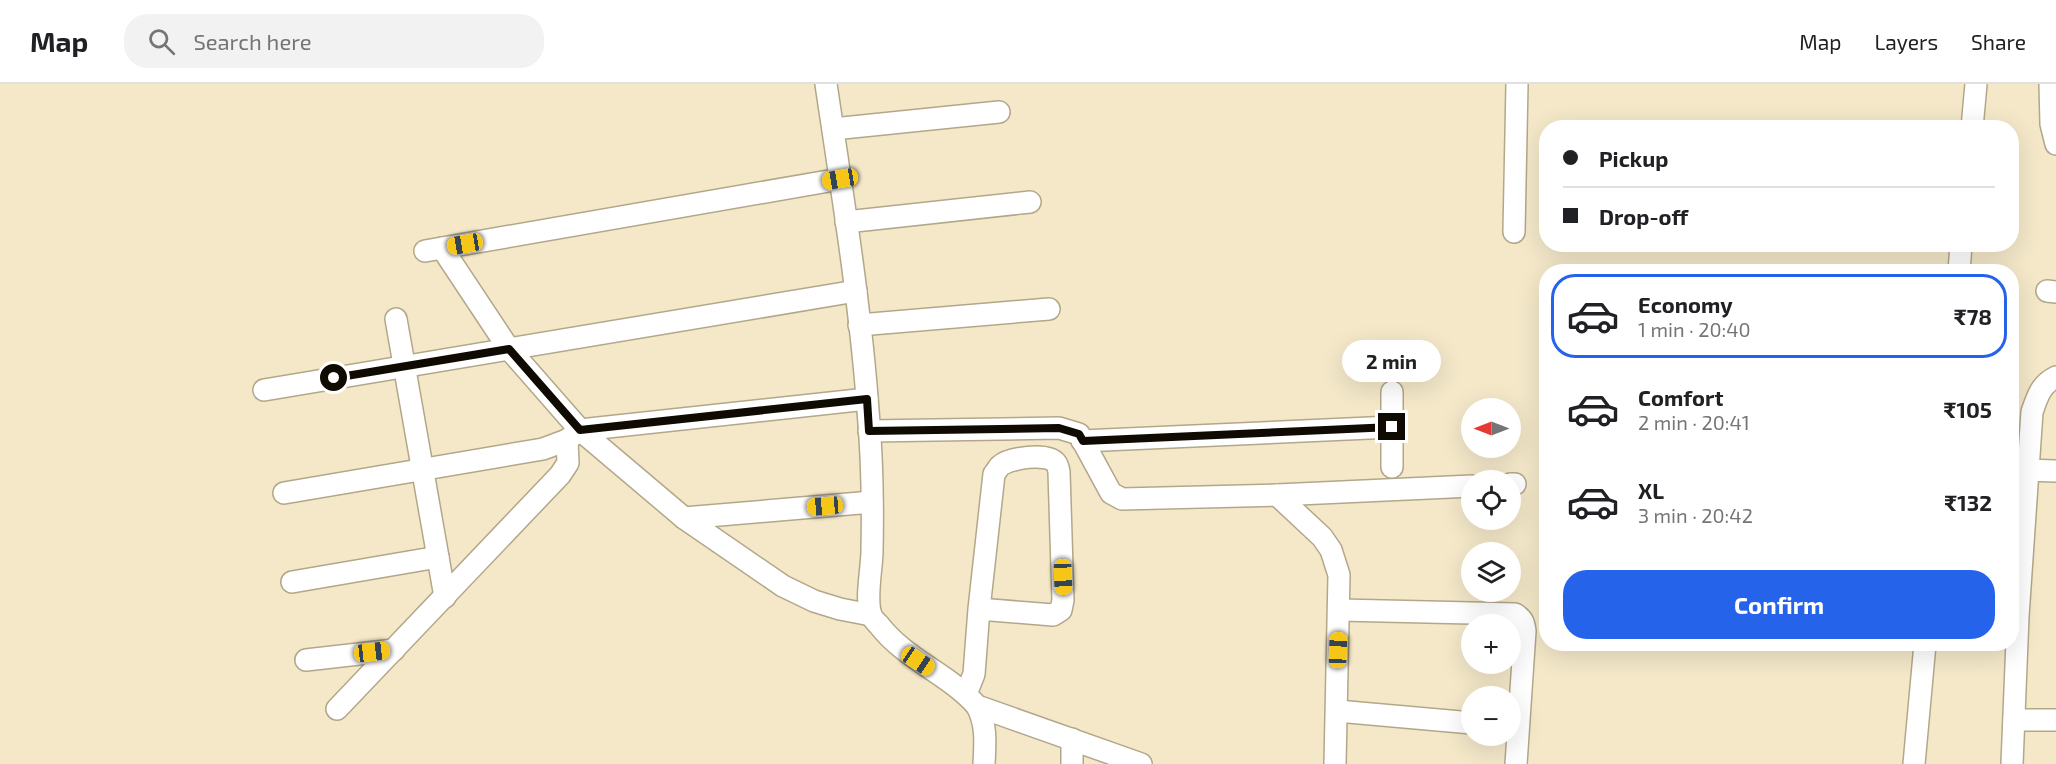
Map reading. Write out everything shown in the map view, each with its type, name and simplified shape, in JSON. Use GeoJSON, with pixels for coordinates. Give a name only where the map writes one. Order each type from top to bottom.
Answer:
{"type":"FeatureCollection","features":[{"type":"Feature","properties":{"kind":"street"},"geometry":{"type":"LineString","coordinates":[[826,84],[856,291],[867,399],[872,502],[869,594],[871,615],[885,634],[903,650],[971,700],[1141,764]]}},
{"type":"Feature","properties":{"kind":"street"},"geometry":{"type":"LineString","coordinates":[[1514,232],[1517,84]]}},
{"type":"Feature","properties":{"kind":"street"},"geometry":{"type":"LineString","coordinates":[[1973,120],[1976,84]]}},
{"type":"Feature","properties":{"kind":"street"},"geometry":{"type":"LineString","coordinates":[[2050,84],[2051,124],[2056,144]]}},
{"type":"Feature","properties":{"kind":"street"},"geometry":{"type":"LineString","coordinates":[[833,129],[999,112]]}},
{"type":"Feature","properties":{"kind":"street"},"geometry":{"type":"LineString","coordinates":[[840,179],[433,249],[574,435],[684,518],[783,586],[814,601],[871,615]]}},
{"type":"Feature","properties":{"kind":"street"},"geometry":{"type":"LineString","coordinates":[[846,222],[1030,202]]}},
{"type":"Feature","properties":{"kind":"street"},"geometry":{"type":"LineString","coordinates":[[264,390],[856,291]]}},
{"type":"Feature","properties":{"kind":"street"},"geometry":{"type":"LineString","coordinates":[[860,325],[1049,309]]}},
{"type":"Feature","properties":{"kind":"street"},"geometry":{"type":"LineString","coordinates":[[396,319],[445,597]]}},
{"type":"Feature","properties":{"kind":"street"},"geometry":{"type":"LineString","coordinates":[[2019,620],[2032,411],[2039,392],[2049,380],[2056,377]]}},
{"type":"Feature","properties":{"kind":"street"},"geometry":{"type":"LineString","coordinates":[[1392,392],[1392,466]]}},
{"type":"Feature","properties":{"kind":"street"},"geometry":{"type":"LineString","coordinates":[[284,493],[543,449],[574,435],[867,399]]}},
{"type":"Feature","properties":{"kind":"street"},"geometry":{"type":"LineString","coordinates":[[1083,441],[1392,427]]}},
{"type":"Feature","properties":{"kind":"street"},"geometry":{"type":"LineString","coordinates":[[869,431],[1059,428],[1079,434],[1111,494],[1122,499],[1461,487]]}},
{"type":"Feature","properties":{"kind":"street"},"geometry":{"type":"LineString","coordinates":[[337,710],[560,475],[568,463],[574,435]]}},
{"type":"Feature","properties":{"kind":"street"},"geometry":{"type":"LineString","coordinates":[[979,609],[1053,615],[1061,610],[1063,600],[1059,472],[1057,463],[1050,459],[1037,456],[1022,458],[1001,465],[994,474],[979,609],[971,700],[983,718],[986,737],[984,764]]}},
{"type":"Feature","properties":{"kind":"street"},"geometry":{"type":"LineString","coordinates":[[2028,470],[2056,471]]}},
{"type":"Feature","properties":{"kind":"street"},"geometry":{"type":"LineString","coordinates":[[1277,495],[1322,537],[1331,550],[1339,575],[1335,764]]}},
{"type":"Feature","properties":{"kind":"street"},"geometry":{"type":"LineString","coordinates":[[684,518],[872,502]]}},
{"type":"Feature","properties":{"kind":"street"},"geometry":{"type":"LineString","coordinates":[[292,582],[438,558]]}},
{"type":"Feature","properties":{"kind":"street"},"geometry":{"type":"LineString","coordinates":[[1340,610],[1515,614],[1524,622],[1525,631],[1519,686]]}},
{"type":"Feature","properties":{"kind":"street"},"geometry":{"type":"LineString","coordinates":[[306,660],[394,650]]}},
{"type":"Feature","properties":{"kind":"street"},"geometry":{"type":"LineString","coordinates":[[1914,764],[1924,651]]}},
{"type":"Feature","properties":{"kind":"street"},"geometry":{"type":"LineString","coordinates":[[2012,764],[2017,651]]}},
{"type":"Feature","properties":{"kind":"street"},"geometry":{"type":"LineString","coordinates":[[1337,711],[1461,722]]}},
{"type":"Feature","properties":{"kind":"street"},"geometry":{"type":"LineString","coordinates":[[2013,720],[2056,720]]}},
{"type":"Feature","properties":{"kind":"street"},"geometry":{"type":"LineString","coordinates":[[1072,739],[1072,764]]}},
{"type":"Feature","properties":{"kind":"street"},"geometry":{"type":"LineString","coordinates":[[1515,746],[1516,764]]}},
{"type":"Feature","properties":{"kind":"route"},"geometry":{"type":"LineString","coordinates":[[334,378],[509,349],[580,430],[867,399],[869,431],[1059,428],[1079,434],[1083,441],[1392,427]]}}]}
